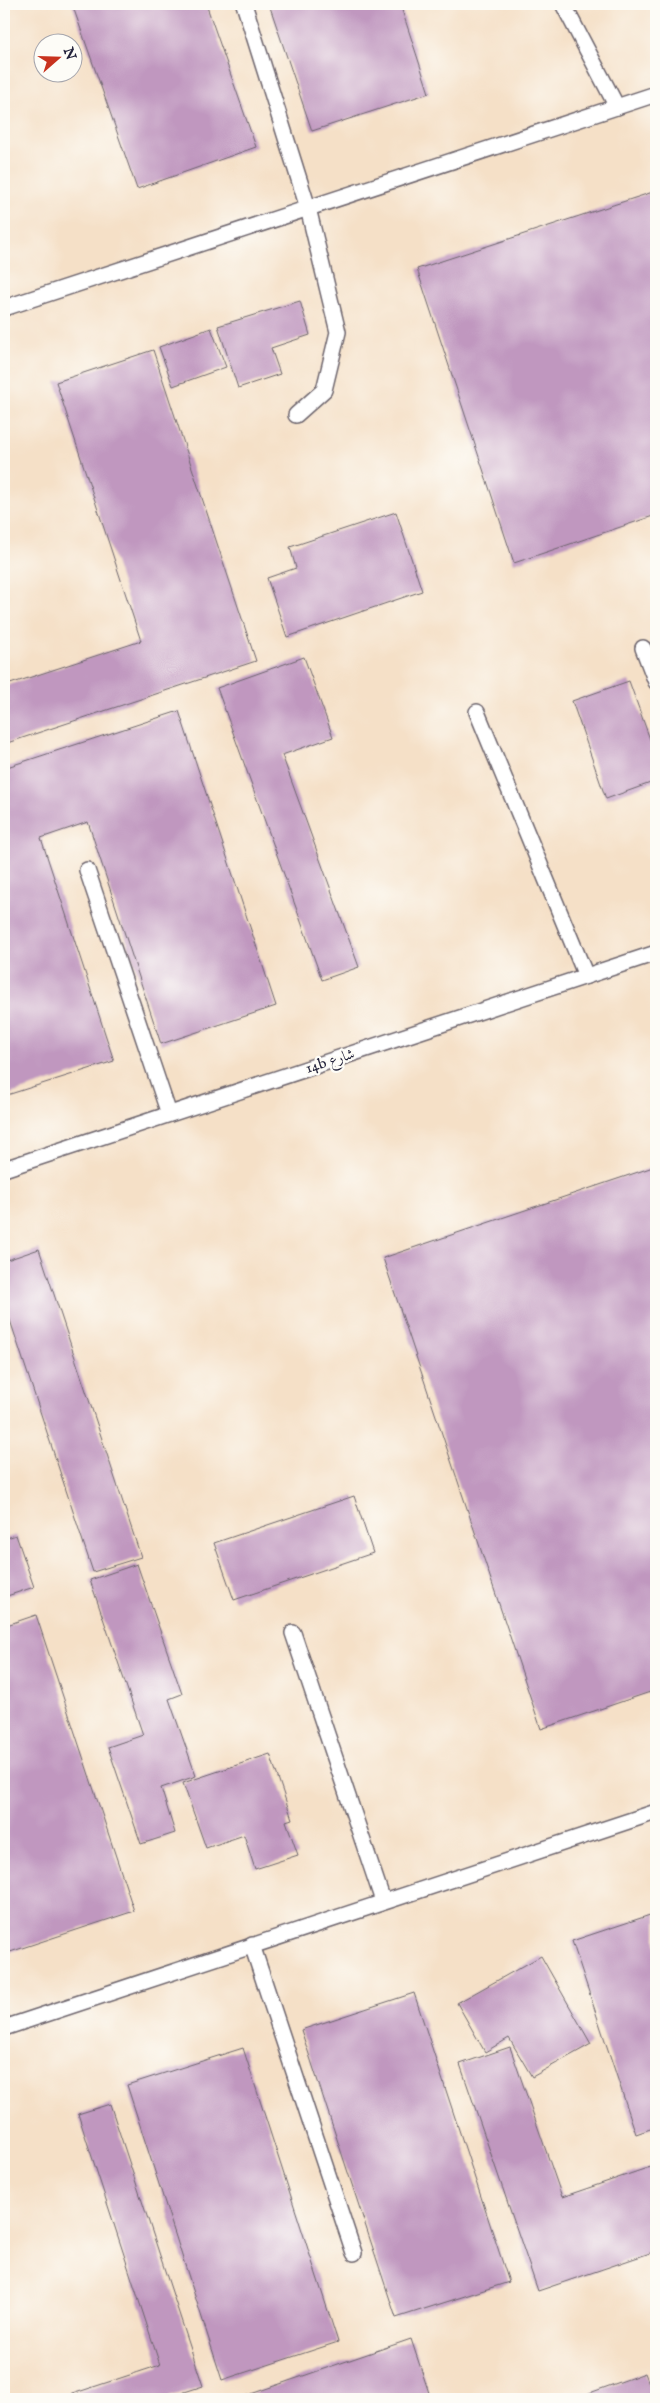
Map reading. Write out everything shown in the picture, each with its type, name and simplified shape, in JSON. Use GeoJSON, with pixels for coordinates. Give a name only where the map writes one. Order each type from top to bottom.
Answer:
{"type":"FeatureCollection","features":[{"type":"Feature","properties":{"kind":"lane"},"geometry":{"type":"LineString","coordinates":[[244,4],[308,208],[338,332],[324,390],[296,415]]}},
{"type":"Feature","properties":{"kind":"lane"},"geometry":{"type":"LineString","coordinates":[[563,4],[617,107]]}},
{"type":"Feature","properties":{"kind":"lane"},"geometry":{"type":"LineString","coordinates":[[4,308],[656,94]]}},
{"type":"Feature","properties":{"kind":"lane"},"geometry":{"type":"LineString","coordinates":[[644,648],[656,682]]}},
{"type":"Feature","properties":{"kind":"lane"},"geometry":{"type":"LineString","coordinates":[[477,712],[586,976]]}},
{"type":"Feature","properties":{"kind":"lane"},"geometry":{"type":"LineString","coordinates":[[87,870],[169,1114]]}},
{"type":"Feature","properties":{"kind":"lane","name":"14b شارع"},"geometry":{"type":"LineString","coordinates":[[4,1169],[656,952]]}},
{"type":"Feature","properties":{"kind":"lane"},"geometry":{"type":"LineString","coordinates":[[293,1633],[383,1901]]}},
{"type":"Feature","properties":{"kind":"lane"},"geometry":{"type":"LineString","coordinates":[[4,2028],[656,1812]]}},
{"type":"Feature","properties":{"kind":"lane"},"geometry":{"type":"LineString","coordinates":[[252,1945],[354,2253]]}},
{"type":"Feature","properties":{"kind":"building"},"geometry":{"type":"Polygon","coordinates":[[[72,4],[206,4],[256,147],[137,189],[72,4]]]}},
{"type":"Feature","properties":{"kind":"building"},"geometry":{"type":"Polygon","coordinates":[[[269,4],[400,4],[429,93],[312,131],[269,4]]]}},
{"type":"Feature","properties":{"kind":"building"},"geometry":{"type":"Polygon","coordinates":[[[656,191],[656,515],[514,563],[417,269],[656,191]]]}},
{"type":"Feature","properties":{"kind":"building"},"geometry":{"type":"Polygon","coordinates":[[[300,301],[310,335],[271,348],[280,374],[238,388],[218,326],[300,301]]]}},
{"type":"Feature","properties":{"kind":"building"},"geometry":{"type":"Polygon","coordinates":[[[211,328],[226,367],[173,386],[159,347],[211,328]]]}},
{"type":"Feature","properties":{"kind":"building"},"geometry":{"type":"Polygon","coordinates":[[[153,350],[256,661],[4,744],[4,686],[141,641],[56,382],[153,350]]]}},
{"type":"Feature","properties":{"kind":"building"},"geometry":{"type":"Polygon","coordinates":[[[396,512],[422,591],[287,637],[267,578],[296,568],[290,547],[396,512]]]}},
{"type":"Feature","properties":{"kind":"building"},"geometry":{"type":"Polygon","coordinates":[[[304,657],[333,737],[282,755],[359,967],[322,980],[217,688],[304,657]]]}},
{"type":"Feature","properties":{"kind":"building"},"geometry":{"type":"Polygon","coordinates":[[[629,681],[656,756],[656,781],[606,799],[572,701],[629,681]]]}},
{"type":"Feature","properties":{"kind":"building"},"geometry":{"type":"Polygon","coordinates":[[[179,711],[276,1006],[161,1044],[88,822],[41,838],[114,1061],[4,1096],[4,768],[179,711]]]}},
{"type":"Feature","properties":{"kind":"building"},"geometry":{"type":"Polygon","coordinates":[[[656,1166],[656,1690],[541,1729],[383,1258],[656,1166]]]}},
{"type":"Feature","properties":{"kind":"building"},"geometry":{"type":"Polygon","coordinates":[[[39,1249],[141,1557],[93,1572],[4,1302],[4,1261],[39,1249]]]}},
{"type":"Feature","properties":{"kind":"building"},"geometry":{"type":"Polygon","coordinates":[[[354,1496],[373,1553],[234,1600],[214,1543],[354,1496]]]}},
{"type":"Feature","properties":{"kind":"building"},"geometry":{"type":"Polygon","coordinates":[[[16,1535],[34,1587],[4,1597],[4,1539],[16,1535]]]}},
{"type":"Feature","properties":{"kind":"building"},"geometry":{"type":"Polygon","coordinates":[[[137,1564],[182,1694],[169,1699],[196,1776],[161,1788],[175,1833],[141,1844],[108,1747],[143,1735],[90,1580],[137,1564]]]}},
{"type":"Feature","properties":{"kind":"building"},"geometry":{"type":"Polygon","coordinates":[[[36,1615],[134,1911],[4,1954],[4,1626],[36,1615]]]}},
{"type":"Feature","properties":{"kind":"building"},"geometry":{"type":"Polygon","coordinates":[[[270,1754],[292,1819],[286,1821],[298,1855],[255,1869],[244,1835],[206,1848],[183,1783],[270,1754]]]}},
{"type":"Feature","properties":{"kind":"building"},"geometry":{"type":"Polygon","coordinates":[[[656,1913],[656,2127],[636,2134],[572,1941],[656,1913]]]}},
{"type":"Feature","properties":{"kind":"building"},"geometry":{"type":"Polygon","coordinates":[[[541,1956],[591,2044],[532,2077],[509,2038],[485,2052],[457,2003],[541,1956]]]}},
{"type":"Feature","properties":{"kind":"building"},"geometry":{"type":"Polygon","coordinates":[[[414,1993],[509,2282],[396,2318],[301,2030],[414,1993]]]}},
{"type":"Feature","properties":{"kind":"building"},"geometry":{"type":"Polygon","coordinates":[[[510,2047],[562,2197],[656,2165],[656,2251],[538,2291],[460,2064],[510,2047]]]}},
{"type":"Feature","properties":{"kind":"building"},"geometry":{"type":"Polygon","coordinates":[[[243,2048],[338,2342],[222,2380],[127,2085],[243,2048]]]}},
{"type":"Feature","properties":{"kind":"building"},"geometry":{"type":"Polygon","coordinates":[[[110,2104],[203,2386],[163,2399],[57,2399],[160,2365],[78,2114],[110,2104]]]}},
{"type":"Feature","properties":{"kind":"building"},"geometry":{"type":"Polygon","coordinates":[[[411,2339],[431,2399],[243,2399],[242,2397],[411,2339]]]}},
{"type":"Feature","properties":{"kind":"building"},"geometry":{"type":"Polygon","coordinates":[[[645,2373],[655,2399],[573,2399],[645,2373]]]}},
{"type":"Feature","properties":{"kind":"building"},"geometry":{"type":"Polygon","coordinates":[[[486,2394],[487,2399],[470,2399],[486,2394]]]}}]}
